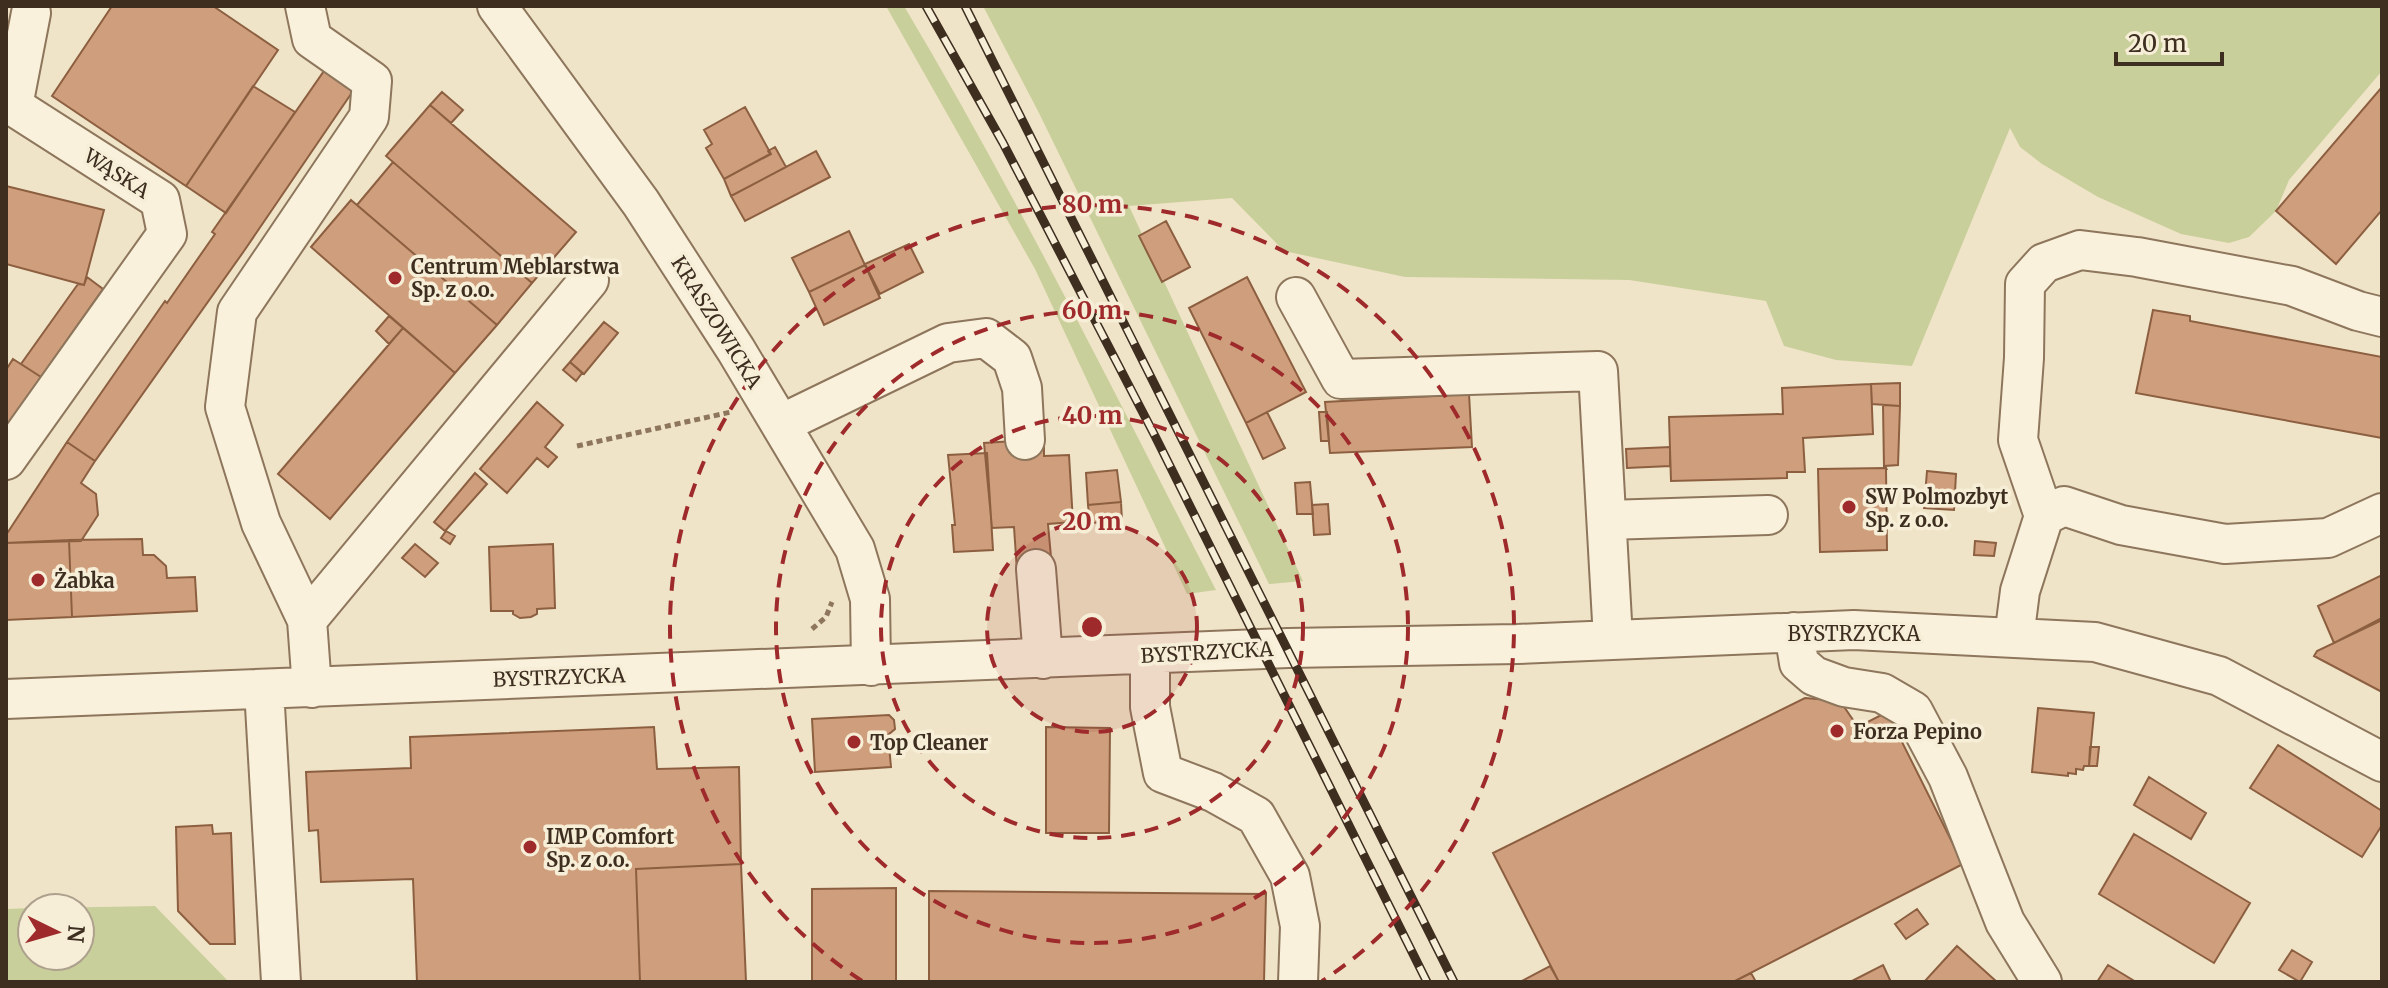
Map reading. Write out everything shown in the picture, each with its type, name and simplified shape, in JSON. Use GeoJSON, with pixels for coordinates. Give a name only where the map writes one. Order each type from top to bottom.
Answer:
{"type":"FeatureCollection","features":[{"type":"Feature","properties":{"kind":"street"},"geometry":{"type":"LineString","coordinates":[[305,6],[312,39],[372,81],[369,117],[237,312],[225,407],[261,523],[307,620],[312,688]]}},
{"type":"Feature","properties":{"kind":"street","name":"KRASZOWICKA"},"geometry":{"type":"LineString","coordinates":[[497,6],[641,203],[781,424],[855,549],[870,599],[871,666]]}},
{"type":"Feature","properties":{"kind":"street","name":"WĄSKA"},"geometry":{"type":"LineString","coordinates":[[6,460],[167,234],[160,200],[13,106],[32,9]]}},
{"type":"Feature","properties":{"kind":"street"},"geometry":{"type":"LineString","coordinates":[[2014,638],[2020,591],[2044,516],[2018,440],[2025,284],[2044,263],[2080,250],[2137,257],[2292,286],[2382,317]]}},
{"type":"Feature","properties":{"kind":"street"},"geometry":{"type":"LineString","coordinates":[[307,620],[589,280]]}},
{"type":"Feature","properties":{"kind":"street"},"geometry":{"type":"LineString","coordinates":[[1296,297],[1341,379],[1598,371],[1613,639]]}},
{"type":"Feature","properties":{"kind":"street"},"geometry":{"type":"LineString","coordinates":[[781,424],[948,343],[986,338],[1012,358],[1022,388],[1025,440]]}},
{"type":"Feature","properties":{"kind":"street"},"geometry":{"type":"LineString","coordinates":[[2044,516],[2064,506],[2121,525],[2225,544],[2328,538],[2382,513]]}},
{"type":"Feature","properties":{"kind":"street"},"geometry":{"type":"LineString","coordinates":[[1607,520],[1768,515]]}},
{"type":"Feature","properties":{"kind":"street"},"geometry":{"type":"LineString","coordinates":[[1036,569],[1043,659]]}},
{"type":"Feature","properties":{"kind":"street","name":"BYSTRZYCKA"},"geometry":{"type":"LineString","coordinates":[[6,699],[1854,630],[2095,642],[2219,676],[2382,762]]}},
{"type":"Feature","properties":{"kind":"street"},"geometry":{"type":"LineString","coordinates":[[1794,632],[1799,663],[1814,676],[1844,687],[1882,693],[1913,711],[1948,777],[2005,922],[2042,982]]}},
{"type":"Feature","properties":{"kind":"street"},"geometry":{"type":"LineString","coordinates":[[1150,654],[1150,707],[1163,773],[1213,792],[1256,816],[1290,876],[1300,926],[1298,982]]}},
{"type":"Feature","properties":{"kind":"street"},"geometry":{"type":"LineString","coordinates":[[264,689],[281,982]]}},
{"type":"Feature","properties":{"kind":"path"},"geometry":{"type":"LineString","coordinates":[[577,446],[740,410]]}},
{"type":"Feature","properties":{"kind":"green space"},"geometry":{"type":"Polygon","coordinates":[[[886,6],[904,6],[946,78],[1064,296],[1216,590],[1187,594],[1035,269],[886,6]]]}},
{"type":"Feature","properties":{"kind":"green space"},"geometry":{"type":"Polygon","coordinates":[[[983,6],[2382,6],[2382,71],[2289,180],[2276,211],[2249,237],[2229,243],[2181,234],[2098,197],[2042,164],[2020,147],[2010,128],[1912,366],[1836,360],[1784,346],[1766,301],[1629,280],[1405,277],[1284,251],[1232,198],[1129,206],[1303,581],[1269,584],[1039,113],[983,6]]]}},
{"type":"Feature","properties":{"kind":"green space"},"geometry":{"type":"Polygon","coordinates":[[[155,906],[229,982],[6,982],[6,909],[16,909],[16,972],[96,972],[96,907],[155,906]]]}},
{"type":"Feature","properties":{"kind":"building"},"geometry":{"type":"Polygon","coordinates":[[[112,6],[213,6],[278,50],[186,186],[52,96],[112,6]]]}},
{"type":"Feature","properties":{"kind":"building"},"geometry":{"type":"Polygon","coordinates":[[[324,71],[353,91],[95,461],[67,442],[215,234],[212,232],[324,71]]]}},
{"type":"Feature","properties":{"kind":"building"},"geometry":{"type":"Polygon","coordinates":[[[253,86],[295,112],[226,213],[186,186],[253,86]]]}},
{"type":"Feature","properties":{"kind":"building"},"geometry":{"type":"Polygon","coordinates":[[[2382,87],[2382,210],[2336,264],[2276,211],[2382,87]]]}},
{"type":"Feature","properties":{"kind":"building"},"geometry":{"type":"Polygon","coordinates":[[[442,92],[463,110],[451,123],[430,105],[442,92]]]}},
{"type":"Feature","properties":{"kind":"building"},"geometry":{"type":"Polygon","coordinates":[[[430,105],[576,232],[532,283],[386,156],[430,105]]]}},
{"type":"Feature","properties":{"kind":"building"},"geometry":{"type":"Polygon","coordinates":[[[745,107],[771,154],[724,179],[706,148],[712,144],[704,130],[745,107]]]}},
{"type":"Feature","properties":{"kind":"building"},"geometry":{"type":"Polygon","coordinates":[[[775,147],[786,167],[731,196],[724,179],[770,154],[768,151],[775,147]]]}},
{"type":"Feature","properties":{"kind":"building"},"geometry":{"type":"Polygon","coordinates":[[[816,151],[830,177],[745,221],[731,196],[816,151]]]}},
{"type":"Feature","properties":{"kind":"building"},"geometry":{"type":"Polygon","coordinates":[[[393,162],[532,283],[497,325],[357,205],[393,162]]]}},
{"type":"Feature","properties":{"kind":"building"},"geometry":{"type":"Polygon","coordinates":[[[6,186],[104,210],[84,285],[6,264],[6,186]]]}},
{"type":"Feature","properties":{"kind":"building"},"geometry":{"type":"Polygon","coordinates":[[[351,200],[497,325],[455,373],[311,247],[351,200]]]}},
{"type":"Feature","properties":{"kind":"building"},"geometry":{"type":"Polygon","coordinates":[[[1166,221],[1190,267],[1162,282],[1139,236],[1166,221]]]}},
{"type":"Feature","properties":{"kind":"building"},"geometry":{"type":"Polygon","coordinates":[[[849,231],[865,265],[809,292],[792,258],[849,231]]]}},
{"type":"Feature","properties":{"kind":"building"},"geometry":{"type":"Polygon","coordinates":[[[909,244],[923,272],[880,294],[865,264],[909,244]]]}},
{"type":"Feature","properties":{"kind":"building"},"geometry":{"type":"Polygon","coordinates":[[[865,265],[880,298],[824,325],[809,292],[865,265]]]}},
{"type":"Feature","properties":{"kind":"building"},"geometry":{"type":"Polygon","coordinates":[[[87,277],[103,289],[41,377],[21,364],[78,284],[84,285],[87,277]]]}},
{"type":"Feature","properties":{"kind":"building"},"geometry":{"type":"Polygon","coordinates":[[[1247,277],[1306,392],[1246,423],[1189,308],[1247,277]]]}},
{"type":"Feature","properties":{"kind":"building"},"geometry":{"type":"Polygon","coordinates":[[[2153,310],[2190,316],[2190,321],[2382,357],[2382,438],[2136,393],[2153,310]]]}},
{"type":"Feature","properties":{"kind":"building"},"geometry":{"type":"Polygon","coordinates":[[[389,316],[403,328],[389,344],[376,331],[389,316]]]}},
{"type":"Feature","properties":{"kind":"building"},"geometry":{"type":"Polygon","coordinates":[[[604,322],[618,333],[584,374],[570,362],[604,322]]]}},
{"type":"Feature","properties":{"kind":"building"},"geometry":{"type":"Polygon","coordinates":[[[403,328],[455,373],[330,519],[278,474],[403,328]]]}},
{"type":"Feature","properties":{"kind":"building"},"geometry":{"type":"Polygon","coordinates":[[[13,359],[41,377],[6,427],[6,370],[13,359]]]}},
{"type":"Feature","properties":{"kind":"building"},"geometry":{"type":"Polygon","coordinates":[[[570,362],[582,373],[576,381],[563,370],[570,362]]]}},
{"type":"Feature","properties":{"kind":"building"},"geometry":{"type":"Polygon","coordinates":[[[1900,383],[1900,406],[1872,404],[1871,384],[1900,383]]]}},
{"type":"Feature","properties":{"kind":"building"},"geometry":{"type":"Polygon","coordinates":[[[1871,384],[1873,434],[1803,438],[1805,472],[1787,472],[1787,478],[1671,481],[1669,417],[1783,414],[1782,388],[1871,384]]]}},
{"type":"Feature","properties":{"kind":"building"},"geometry":{"type":"Polygon","coordinates":[[[1469,394],[1472,447],[1330,453],[1325,402],[1469,394]]]}},
{"type":"Feature","properties":{"kind":"building"},"geometry":{"type":"Polygon","coordinates":[[[537,402],[563,425],[545,447],[557,457],[548,467],[537,458],[507,493],[480,469],[537,402]]]}},
{"type":"Feature","properties":{"kind":"building"},"geometry":{"type":"Polygon","coordinates":[[[1883,405],[1900,406],[1898,465],[1886,468],[1884,467],[1883,405]]]}},
{"type":"Feature","properties":{"kind":"building"},"geometry":{"type":"Polygon","coordinates":[[[1267,412],[1285,448],[1263,459],[1246,423],[1267,412]]]}},
{"type":"Feature","properties":{"kind":"building"},"geometry":{"type":"Polygon","coordinates":[[[1319,412],[1327,412],[1329,441],[1321,441],[1319,412]]]}},
{"type":"Feature","properties":{"kind":"building"},"geometry":{"type":"Polygon","coordinates":[[[1044,439],[1044,456],[1069,455],[1073,522],[1048,524],[1052,568],[1017,571],[1014,527],[992,528],[984,443],[1044,439]]]}},
{"type":"Feature","properties":{"kind":"building"},"geometry":{"type":"Polygon","coordinates":[[[67,442],[95,461],[81,483],[96,494],[98,515],[81,541],[6,543],[6,535],[67,442]]]}},
{"type":"Feature","properties":{"kind":"building"},"geometry":{"type":"Polygon","coordinates":[[[1670,447],[1670,466],[1627,468],[1626,449],[1670,447]]]}},
{"type":"Feature","properties":{"kind":"building"},"geometry":{"type":"Polygon","coordinates":[[[987,453],[993,550],[954,552],[952,525],[955,525],[948,455],[987,453]]]}},
{"type":"Feature","properties":{"kind":"building"},"geometry":{"type":"Polygon","coordinates":[[[1886,468],[1887,550],[1820,552],[1818,469],[1886,468]]]}},
{"type":"Feature","properties":{"kind":"building"},"geometry":{"type":"Polygon","coordinates":[[[1117,470],[1121,502],[1088,505],[1086,473],[1117,470]]]}},
{"type":"Feature","properties":{"kind":"building"},"geometry":{"type":"Polygon","coordinates":[[[1927,471],[1956,474],[1954,510],[1924,508],[1927,471]]]}},
{"type":"Feature","properties":{"kind":"building"},"geometry":{"type":"Polygon","coordinates":[[[475,473],[487,484],[445,531],[434,522],[475,473]]]}},
{"type":"Feature","properties":{"kind":"building"},"geometry":{"type":"Polygon","coordinates":[[[1310,482],[1313,514],[1297,514],[1295,483],[1310,482]]]}},
{"type":"Feature","properties":{"kind":"building"},"geometry":{"type":"Polygon","coordinates":[[[1121,502],[1122,521],[1090,523],[1088,505],[1121,502]]]}},
{"type":"Feature","properties":{"kind":"building"},"geometry":{"type":"Polygon","coordinates":[[[1328,504],[1330,534],[1314,535],[1312,505],[1328,504]]]}},
{"type":"Feature","properties":{"kind":"building"},"geometry":{"type":"Polygon","coordinates":[[[446,531],[455,536],[450,544],[441,538],[446,531]]]}},
{"type":"Feature","properties":{"kind":"building"},"geometry":{"type":"Polygon","coordinates":[[[142,539],[143,555],[154,555],[166,566],[167,578],[195,577],[197,611],[72,617],[69,540],[142,539]]]}},
{"type":"Feature","properties":{"kind":"building","name":"Żabka"},"geometry":{"type":"Polygon","coordinates":[[[69,540],[72,617],[6,620],[6,543],[69,540]]]}},
{"type":"Feature","properties":{"kind":"building"},"geometry":{"type":"Polygon","coordinates":[[[1975,541],[1996,543],[1994,556],[1974,555],[1975,541]]]}},
{"type":"Feature","properties":{"kind":"building"},"geometry":{"type":"Polygon","coordinates":[[[415,544],[438,563],[425,577],[402,558],[415,544]]]}},
{"type":"Feature","properties":{"kind":"building"},"geometry":{"type":"Polygon","coordinates":[[[553,544],[555,608],[537,609],[537,614],[520,618],[513,611],[491,611],[489,547],[553,544]]]}},
{"type":"Feature","properties":{"kind":"building"},"geometry":{"type":"Polygon","coordinates":[[[2382,575],[2382,618],[2334,643],[2318,606],[2382,575]]]}},
{"type":"Feature","properties":{"kind":"building"},"geometry":{"type":"Polygon","coordinates":[[[2382,620],[2382,692],[2314,656],[2317,651],[2382,620]]]}},
{"type":"Feature","properties":{"kind":"building"},"geometry":{"type":"Polygon","coordinates":[[[1805,698],[1840,701],[1858,727],[1887,712],[1963,864],[1733,982],[1559,982],[1493,853],[1805,698]]]}},
{"type":"Feature","properties":{"kind":"building"},"geometry":{"type":"Polygon","coordinates":[[[2038,708],[2094,713],[2089,766],[2084,766],[2083,770],[2076,769],[2076,774],[2068,773],[2068,776],[2032,772],[2038,708]]]}},
{"type":"Feature","properties":{"kind":"building"},"geometry":{"type":"Polygon","coordinates":[[[889,715],[894,720],[895,729],[888,735],[891,767],[815,772],[812,719],[889,715]]]}},
{"type":"Feature","properties":{"kind":"building","name":"IMP Comfort Sp. z o.o."},"geometry":{"type":"Polygon","coordinates":[[[654,727],[657,769],[739,767],[741,864],[636,869],[640,982],[417,982],[413,879],[321,882],[318,830],[309,831],[306,772],[411,768],[410,737],[654,727]]]}},
{"type":"Feature","properties":{"kind":"building"},"geometry":{"type":"Polygon","coordinates":[[[1046,727],[1110,728],[1109,833],[1046,833],[1046,727]]]}},
{"type":"Feature","properties":{"kind":"building"},"geometry":{"type":"Polygon","coordinates":[[[2278,745],[2382,811],[2382,825],[2362,857],[2250,788],[2278,745]]]}},
{"type":"Feature","properties":{"kind":"building"},"geometry":{"type":"Polygon","coordinates":[[[2090,747],[2099,747],[2097,766],[2089,766],[2090,747]]]}},
{"type":"Feature","properties":{"kind":"building"},"geometry":{"type":"Polygon","coordinates":[[[2149,777],[2206,813],[2191,839],[2134,805],[2149,777]]]}},
{"type":"Feature","properties":{"kind":"building"},"geometry":{"type":"Polygon","coordinates":[[[212,825],[213,834],[231,833],[235,944],[210,944],[178,911],[176,827],[212,825]]]}},
{"type":"Feature","properties":{"kind":"building"},"geometry":{"type":"Polygon","coordinates":[[[2134,834],[2250,903],[2214,963],[2099,894],[2134,834]]]}},
{"type":"Feature","properties":{"kind":"building"},"geometry":{"type":"Polygon","coordinates":[[[741,864],[746,982],[640,982],[636,869],[741,864]]]}},
{"type":"Feature","properties":{"kind":"building"},"geometry":{"type":"Polygon","coordinates":[[[896,888],[896,982],[812,982],[812,889],[896,888]]]}},
{"type":"Feature","properties":{"kind":"building"},"geometry":{"type":"Polygon","coordinates":[[[929,891],[1266,894],[1264,982],[929,982],[929,891]]]}},
{"type":"Feature","properties":{"kind":"building"},"geometry":{"type":"Polygon","coordinates":[[[1917,909],[1928,924],[1906,939],[1895,924],[1917,909]]]}},
{"type":"Feature","properties":{"kind":"building"},"geometry":{"type":"Polygon","coordinates":[[[1957,946],[1997,982],[1924,982],[1957,946]]]}},
{"type":"Feature","properties":{"kind":"building"},"geometry":{"type":"Polygon","coordinates":[[[2292,950],[2312,962],[2300,982],[2279,970],[2292,950]]]}},
{"type":"Feature","properties":{"kind":"building"},"geometry":{"type":"Polygon","coordinates":[[[1883,965],[1891,982],[1850,982],[1883,965]]]}},
{"type":"Feature","properties":{"kind":"building"},"geometry":{"type":"Polygon","coordinates":[[[2108,965],[2136,982],[2097,982],[2108,965]]]}},
{"type":"Feature","properties":{"kind":"building"},"geometry":{"type":"Polygon","coordinates":[[[1550,966],[1559,982],[1520,982],[1550,966]]]}},
{"type":"Feature","properties":{"kind":"building"},"geometry":{"type":"Polygon","coordinates":[[[1751,973],[1756,982],[1733,982],[1751,973]]]}},
{"type":"Feature","properties":{"kind":"railway"},"geometry":{"type":"LineString","coordinates":[[926,6],[1003,143],[1155,436],[1427,982]]}},
{"type":"Feature","properties":{"kind":"railway"},"geometry":{"type":"LineString","coordinates":[[965,6],[1454,982]]}},
{"type":"Feature","properties":{"kind":"place","name":"Centrum Meblarstwa Sp. z o.o."},"geometry":{"type":"Point","coordinates":[395,278]}},
{"type":"Feature","properties":{"kind":"place","name":"SW Polmozbyt Sp. z o.o."},"geometry":{"type":"Point","coordinates":[1849,507]}},
{"type":"Feature","properties":{"kind":"place","name":"Żabka"},"geometry":{"type":"Point","coordinates":[38,580]}},
{"type":"Feature","properties":{"kind":"place","name":"Forza Pepino"},"geometry":{"type":"Point","coordinates":[1837,731]}},
{"type":"Feature","properties":{"kind":"place","name":"Top Cleaner"},"geometry":{"type":"Point","coordinates":[854,742]}},
{"type":"Feature","properties":{"kind":"place","name":"IMP Comfort Sp. z o.o."},"geometry":{"type":"Point","coordinates":[530,847]}}]}
